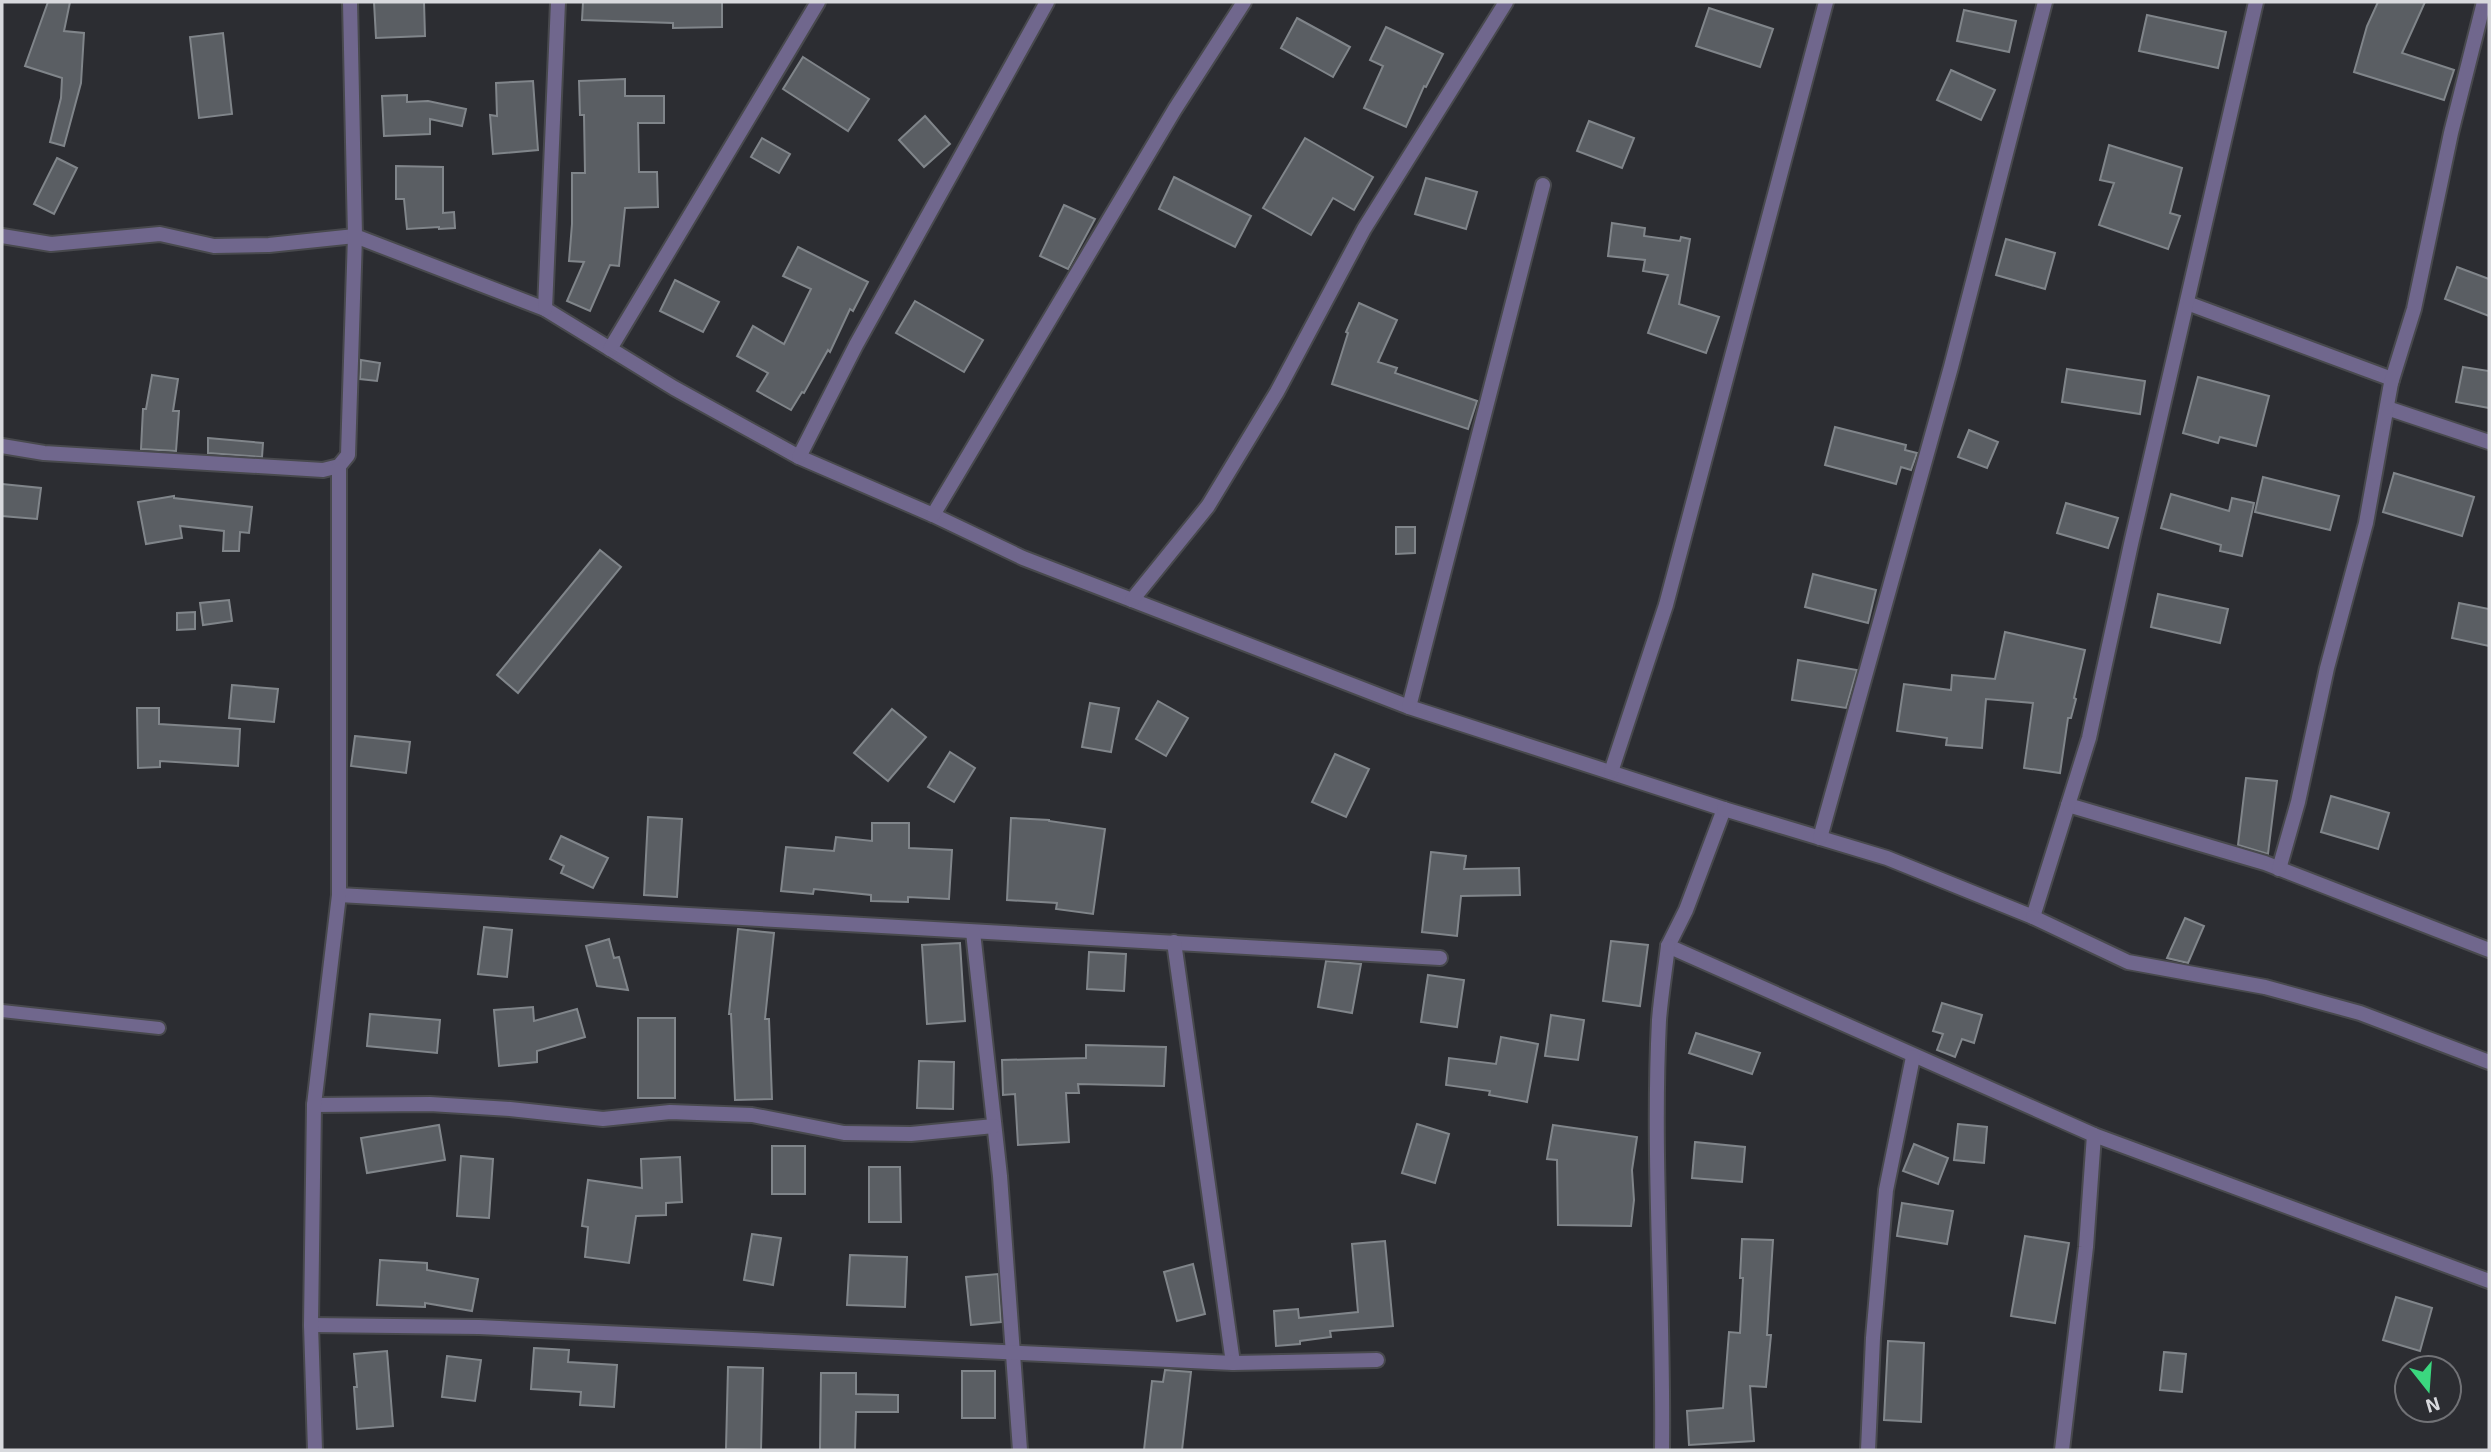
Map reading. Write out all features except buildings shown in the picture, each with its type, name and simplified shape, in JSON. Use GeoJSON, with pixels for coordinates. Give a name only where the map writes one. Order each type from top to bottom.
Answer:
{"type":"FeatureCollection","features":[{"type":"Feature","properties":{"kind":"street"},"geometry":{"type":"LineString","coordinates":[[2,446],[44,453],[323,470],[339,466],[348,455],[355,236],[350,2]]}},
{"type":"Feature","properties":{"kind":"street"},"geometry":{"type":"LineString","coordinates":[[545,309],[558,2]]}},
{"type":"Feature","properties":{"kind":"street"},"geometry":{"type":"LineString","coordinates":[[610,349],[818,2]]}},
{"type":"Feature","properties":{"kind":"street"},"geometry":{"type":"LineString","coordinates":[[799,457],[856,345],[1047,2]]}},
{"type":"Feature","properties":{"kind":"street"},"geometry":{"type":"LineString","coordinates":[[933,515],[1175,109],[1244,2]]}},
{"type":"Feature","properties":{"kind":"street"},"geometry":{"type":"LineString","coordinates":[[1132,600],[1208,506],[1277,392],[1364,229],[1506,2]]}},
{"type":"Feature","properties":{"kind":"street"},"geometry":{"type":"LineString","coordinates":[[1611,772],[1666,605],[1826,2]]}},
{"type":"Feature","properties":{"kind":"street"},"geometry":{"type":"LineString","coordinates":[[1820,838],[1951,367],[2045,2]]}},
{"type":"Feature","properties":{"kind":"street"},"geometry":{"type":"LineString","coordinates":[[2033,917],[2089,738],[2256,2]]}},
{"type":"Feature","properties":{"kind":"street"},"geometry":{"type":"LineString","coordinates":[[2279,869],[2298,802],[2327,668],[2366,523],[2391,383],[2414,309],[2451,133],[2484,2]]}},
{"type":"Feature","properties":{"kind":"street"},"geometry":{"type":"LineString","coordinates":[[1409,707],[1543,185]]}},
{"type":"Feature","properties":{"kind":"street"},"geometry":{"type":"LineString","coordinates":[[2,236],[51,244],[160,233],[214,246],[269,246],[355,236],[545,309],[674,388],[799,457],[933,515],[1023,558],[1409,707],[1724,809],[1887,858],[2033,917],[2127,962],[2265,986],[2360,1013],[2489,1062]]}},
{"type":"Feature","properties":{"kind":"street"},"geometry":{"type":"LineString","coordinates":[[2187,303],[2392,379],[2391,383]]}},
{"type":"Feature","properties":{"kind":"street"},"geometry":{"type":"LineString","coordinates":[[2387,408],[2489,442]]}},
{"type":"Feature","properties":{"kind":"street"},"geometry":{"type":"LineString","coordinates":[[315,1450],[311,1325],[314,1105],[339,895],[339,466]]}},
{"type":"Feature","properties":{"kind":"street"},"geometry":{"type":"LineString","coordinates":[[2068,805],[2279,869],[2489,950]]}},
{"type":"Feature","properties":{"kind":"street"},"geometry":{"type":"LineString","coordinates":[[1662,1450],[1659,1019],[1668,946],[1686,910],[1724,809]]}},
{"type":"Feature","properties":{"kind":"street"},"geometry":{"type":"LineString","coordinates":[[339,895],[1440,958]]}},
{"type":"Feature","properties":{"kind":"street"},"geometry":{"type":"LineString","coordinates":[[973,932],[994,1126],[1020,1450]]}},
{"type":"Feature","properties":{"kind":"street"},"geometry":{"type":"LineString","coordinates":[[1174,942],[1233,1363]]}},
{"type":"Feature","properties":{"kind":"street"},"geometry":{"type":"LineString","coordinates":[[1668,946],[1913,1057],[2094,1135],[2489,1281]]}},
{"type":"Feature","properties":{"kind":"street"},"geometry":{"type":"LineString","coordinates":[[1868,1450],[1872,1338],[1886,1190],[1913,1057]]}},
{"type":"Feature","properties":{"kind":"street"},"geometry":{"type":"LineString","coordinates":[[314,1105],[430,1104],[603,1119],[670,1112],[752,1115],[844,1133],[911,1134],[994,1126]]}},
{"type":"Feature","properties":{"kind":"street"},"geometry":{"type":"LineString","coordinates":[[2062,1450],[2086,1247],[2094,1135]]}},
{"type":"Feature","properties":{"kind":"street"},"geometry":{"type":"LineString","coordinates":[[311,1325],[479,1327],[1233,1363],[1377,1360]]}},
{"type":"Feature","properties":{"kind":"lane"},"geometry":{"type":"LineString","coordinates":[[2,1011],[159,1028]]}}]}
